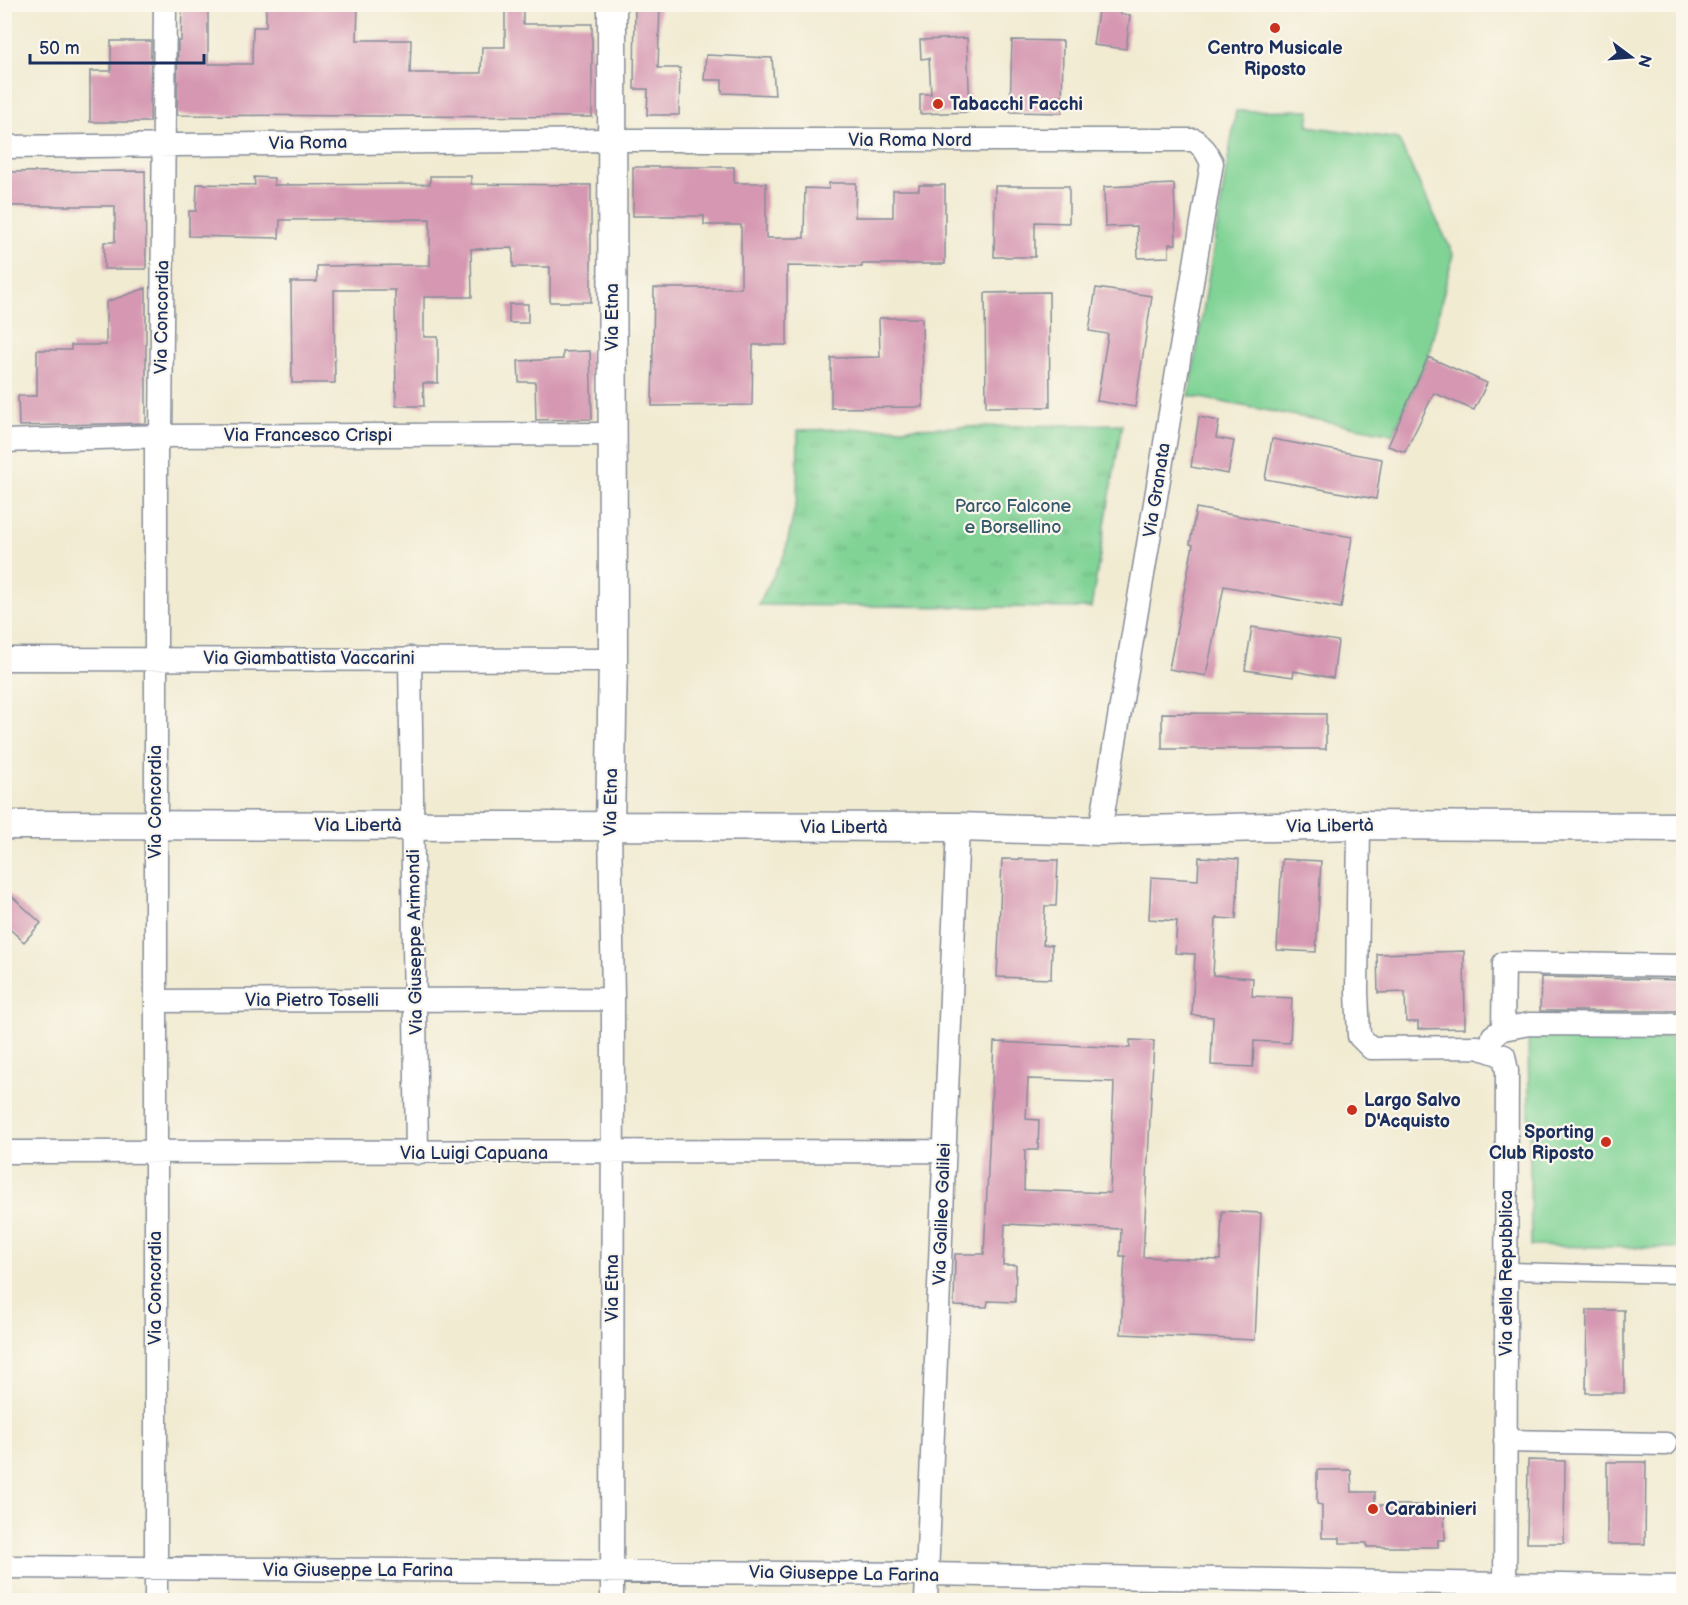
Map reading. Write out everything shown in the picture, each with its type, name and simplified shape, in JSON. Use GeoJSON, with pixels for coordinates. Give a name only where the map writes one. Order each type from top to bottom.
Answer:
{"type":"FeatureCollection","features":[{"type":"Feature","properties":{"kind":"street","name":"Via Concordia"},"geometry":{"type":"LineString","coordinates":[[156,1600],[154,657],[156,448],[160,436],[165,4]]}},
{"type":"Feature","properties":{"kind":"street","name":"Via Etna"},"geometry":{"type":"LineString","coordinates":[[612,4],[614,660],[610,827],[613,999],[612,1600]]}},
{"type":"Feature","properties":{"kind":"street","name":"Via Roma"},"geometry":{"type":"LineString","coordinates":[[4,147],[611,140]]}},
{"type":"Feature","properties":{"kind":"street","name":"Via Roma Nord"},"geometry":{"type":"LineString","coordinates":[[611,140],[1195,140],[1205,150]]}},
{"type":"Feature","properties":{"kind":"street","name":"Via Granata"},"geometry":{"type":"LineString","coordinates":[[1100,831],[1212,164],[1205,150]]}},
{"type":"Feature","properties":{"kind":"street","name":"Via Francesco Crispi"},"geometry":{"type":"LineString","coordinates":[[4,441],[160,436],[612,434]]}},
{"type":"Feature","properties":{"kind":"street","name":"Via Giambattista Vaccarini"},"geometry":{"type":"LineString","coordinates":[[4,659],[154,657],[614,660]]}},
{"type":"Feature","properties":{"kind":"street","name":"Via Giuseppe Arimondi"},"geometry":{"type":"LineString","coordinates":[[410,658],[417,1153]]}},
{"type":"Feature","properties":{"kind":"street","name":"Via Libertà"},"geometry":{"type":"LineString","coordinates":[[4,825],[958,827],[1100,831],[1359,825],[1683,827]]}},
{"type":"Feature","properties":{"kind":"street","name":"Via della Repubblica"},"geometry":{"type":"LineString","coordinates":[[1359,825],[1359,1036],[1371,1048],[1478,1047],[1504,1056],[1507,1071],[1505,1592]]}},
{"type":"Feature","properties":{"kind":"street","name":"Via Galileo Galilei"},"geometry":{"type":"LineString","coordinates":[[926,1600],[958,827]]}},
{"type":"Feature","properties":{"kind":"street"},"geometry":{"type":"LineString","coordinates":[[1503,1029],[1504,963],[1683,966]]}},
{"type":"Feature","properties":{"kind":"street","name":"Via Pietro Toselli"},"geometry":{"type":"LineString","coordinates":[[156,1001],[613,999]]}},
{"type":"Feature","properties":{"kind":"street"},"geometry":{"type":"LineString","coordinates":[[1478,1047],[1503,1029],[1529,1024],[1683,1024]]}},
{"type":"Feature","properties":{"kind":"street","name":"Via Luigi Capuana"},"geometry":{"type":"LineString","coordinates":[[4,1152],[944,1151]]}},
{"type":"Feature","properties":{"kind":"street"},"geometry":{"type":"LineString","coordinates":[[1506,1271],[1683,1275]]}},
{"type":"Feature","properties":{"kind":"street"},"geometry":{"type":"LineString","coordinates":[[1505,1442],[1666,1444]]}},
{"type":"Feature","properties":{"kind":"street","name":"Via Giuseppe La Farina"},"geometry":{"type":"LineString","coordinates":[[4,1567],[928,1574],[1505,1592],[1683,1587]]}},
{"type":"Feature","properties":{"kind":"green space"},"geometry":{"type":"Polygon","coordinates":[[[1310,110],[1308,126],[1398,139],[1453,254],[1428,357],[1393,434],[1189,396],[1236,111],[1310,110]]]}},
{"type":"Feature","properties":{"kind":"green space","name":"Parco Falcone e Borsellino"},"geometry":{"type":"Polygon","coordinates":[[[1122,424],[1091,608],[758,605],[785,553],[797,499],[798,430],[1122,424]]]}},
{"type":"Feature","properties":{"kind":"green space","name":"Sporting Club Riposto"},"geometry":{"type":"Polygon","coordinates":[[[1528,1036],[1683,1038],[1683,1248],[1531,1246],[1528,1036]]]}},
{"type":"Feature","properties":{"kind":"building"},"geometry":{"type":"Polygon","coordinates":[[[182,4],[208,4],[208,64],[252,64],[253,27],[266,27],[266,4],[358,4],[357,40],[411,40],[410,73],[481,73],[482,47],[505,47],[505,4],[523,4],[523,24],[592,24],[592,117],[177,115],[178,41],[181,41],[182,4]]]}},
{"type":"Feature","properties":{"kind":"building"},"geometry":{"type":"Polygon","coordinates":[[[635,4],[660,4],[658,68],[680,68],[679,115],[647,115],[648,89],[634,89],[635,4]]]}},
{"type":"Feature","properties":{"kind":"building"},"geometry":{"type":"Polygon","coordinates":[[[1099,4],[1121,4],[1120,14],[1130,15],[1126,49],[1093,45],[1099,4]]]}},
{"type":"Feature","properties":{"kind":"building"},"geometry":{"type":"Polygon","coordinates":[[[967,38],[970,112],[920,114],[920,94],[931,94],[929,58],[921,59],[920,40],[967,38]]]}},
{"type":"Feature","properties":{"kind":"building"},"geometry":{"type":"Polygon","coordinates":[[[1012,40],[1063,41],[1062,113],[1010,112],[1012,40]]]}},
{"type":"Feature","properties":{"kind":"building"},"geometry":{"type":"Polygon","coordinates":[[[111,41],[151,41],[150,122],[90,122],[90,71],[111,71],[111,41]]]}},
{"type":"Feature","properties":{"kind":"building"},"geometry":{"type":"Polygon","coordinates":[[[706,55],[772,58],[775,95],[722,93],[722,80],[704,80],[706,55]]]}},
{"type":"Feature","properties":{"kind":"building"},"geometry":{"type":"Polygon","coordinates":[[[633,167],[734,167],[734,183],[766,183],[766,238],[804,238],[805,188],[829,189],[829,183],[856,183],[855,217],[893,217],[893,190],[919,190],[919,185],[945,185],[945,264],[862,264],[862,267],[787,266],[787,345],[753,345],[752,405],[652,406],[654,288],[741,288],[741,225],[704,225],[704,216],[633,216],[633,167]]]}},
{"type":"Feature","properties":{"kind":"building"},"geometry":{"type":"Polygon","coordinates":[[[145,171],[146,269],[104,269],[104,242],[115,242],[115,206],[4,206],[4,172],[145,171]]]}},
{"type":"Feature","properties":{"kind":"building"},"geometry":{"type":"Polygon","coordinates":[[[430,176],[471,176],[471,184],[591,185],[591,302],[550,302],[550,267],[513,267],[513,248],[471,249],[472,297],[424,297],[424,337],[438,337],[438,383],[423,383],[424,406],[396,406],[395,290],[334,290],[335,383],[292,383],[291,282],[317,282],[317,266],[430,265],[430,219],[280,220],[279,238],[189,236],[189,211],[196,211],[197,184],[255,185],[254,177],[274,178],[274,185],[430,184],[430,176]]]}},
{"type":"Feature","properties":{"kind":"building"},"geometry":{"type":"Polygon","coordinates":[[[1174,184],[1176,244],[1169,244],[1169,257],[1138,258],[1137,226],[1105,227],[1104,187],[1174,184]]]}},
{"type":"Feature","properties":{"kind":"building"},"geometry":{"type":"Polygon","coordinates":[[[995,186],[1069,186],[1069,223],[1035,222],[1035,257],[994,257],[995,186]]]}},
{"type":"Feature","properties":{"kind":"building"},"geometry":{"type":"Polygon","coordinates":[[[146,288],[146,423],[19,426],[18,396],[37,396],[37,350],[71,350],[71,345],[106,345],[106,302],[146,288]]]}},
{"type":"Feature","properties":{"kind":"building"},"geometry":{"type":"Polygon","coordinates":[[[1096,288],[1152,296],[1135,407],[1097,401],[1108,334],[1089,331],[1096,288]]]}},
{"type":"Feature","properties":{"kind":"building"},"geometry":{"type":"Polygon","coordinates":[[[1049,292],[1050,407],[986,407],[985,293],[1049,292]]]}},
{"type":"Feature","properties":{"kind":"building"},"geometry":{"type":"Polygon","coordinates":[[[509,304],[528,304],[528,323],[509,323],[509,304]]]}},
{"type":"Feature","properties":{"kind":"building"},"geometry":{"type":"Polygon","coordinates":[[[879,318],[922,318],[923,407],[831,408],[831,358],[880,357],[879,318]]]}},
{"type":"Feature","properties":{"kind":"building"},"geometry":{"type":"Polygon","coordinates":[[[590,351],[592,419],[536,420],[535,382],[519,382],[518,361],[563,359],[563,352],[590,351]]]}},
{"type":"Feature","properties":{"kind":"building"},"geometry":{"type":"Polygon","coordinates":[[[1428,357],[1487,383],[1474,410],[1434,393],[1405,452],[1388,446],[1428,357]]]}},
{"type":"Feature","properties":{"kind":"building"},"geometry":{"type":"Polygon","coordinates":[[[1199,417],[1219,421],[1216,438],[1234,441],[1228,474],[1191,467],[1199,417]]]}},
{"type":"Feature","properties":{"kind":"building"},"geometry":{"type":"Polygon","coordinates":[[[1272,439],[1382,459],[1376,499],[1265,479],[1272,439]]]}},
{"type":"Feature","properties":{"kind":"building"},"geometry":{"type":"Polygon","coordinates":[[[1196,508],[1352,537],[1341,608],[1224,586],[1206,676],[1169,669],[1193,545],[1190,544],[1196,508]]]}},
{"type":"Feature","properties":{"kind":"building"},"geometry":{"type":"Polygon","coordinates":[[[1252,627],[1338,641],[1333,678],[1294,671],[1293,677],[1245,670],[1252,627]]]}},
{"type":"Feature","properties":{"kind":"building"},"geometry":{"type":"Polygon","coordinates":[[[1162,713],[1326,714],[1326,749],[1162,749],[1162,713]]]}},
{"type":"Feature","properties":{"kind":"building"},"geometry":{"type":"Polygon","coordinates":[[[1199,857],[1239,859],[1236,919],[1216,918],[1213,975],[1253,978],[1252,996],[1292,998],[1290,1043],[1254,1041],[1253,1067],[1211,1065],[1213,1017],[1192,1015],[1195,954],[1175,953],[1177,921],[1149,919],[1151,877],[1198,880],[1199,857]]]}},
{"type":"Feature","properties":{"kind":"building"},"geometry":{"type":"Polygon","coordinates":[[[1002,859],[1058,860],[1056,906],[1045,906],[1043,944],[1052,945],[1051,979],[997,977],[1002,859]]]}},
{"type":"Feature","properties":{"kind":"building"},"geometry":{"type":"Polygon","coordinates":[[[1282,859],[1321,861],[1316,952],[1277,950],[1282,859]]]}},
{"type":"Feature","properties":{"kind":"building"},"geometry":{"type":"Polygon","coordinates":[[[4,889],[41,923],[24,942],[4,924],[4,889]]]}},
{"type":"Feature","properties":{"kind":"building"},"geometry":{"type":"Polygon","coordinates":[[[1464,951],[1465,1028],[1418,1029],[1418,1022],[1406,1022],[1405,992],[1378,993],[1377,954],[1464,951]]]}},
{"type":"Feature","properties":{"kind":"building"},"geometry":{"type":"Polygon","coordinates":[[[1541,977],[1683,980],[1683,1011],[1540,1011],[1541,977]]]}},
{"type":"Feature","properties":{"kind":"building"},"geometry":{"type":"Polygon","coordinates":[[[1130,1040],[1154,1041],[1143,1257],[1220,1260],[1222,1211],[1261,1213],[1255,1340],[1121,1334],[1125,1256],[1120,1256],[1121,1229],[1005,1224],[1003,1265],[1016,1265],[1015,1302],[988,1301],[987,1307],[954,1306],[955,1254],[984,1254],[994,1042],[1130,1048],[1130,1040]],[[1028,1079],[1026,1119],[1039,1120],[1038,1150],[1025,1150],[1024,1190],[1110,1193],[1114,1082],[1028,1079]]]}},
{"type":"Feature","properties":{"kind":"building"},"geometry":{"type":"Polygon","coordinates":[[[1587,1310],[1624,1310],[1624,1393],[1586,1393],[1587,1310]]]}},
{"type":"Feature","properties":{"kind":"building"},"geometry":{"type":"Polygon","coordinates":[[[1528,1460],[1565,1461],[1564,1543],[1527,1543],[1528,1460]]]}},
{"type":"Feature","properties":{"kind":"building"},"geometry":{"type":"Polygon","coordinates":[[[1607,1462],[1646,1462],[1645,1544],[1607,1544],[1607,1462]]]}},
{"type":"Feature","properties":{"kind":"building"},"geometry":{"type":"Polygon","coordinates":[[[1317,1470],[1351,1470],[1352,1492],[1375,1492],[1375,1505],[1444,1505],[1445,1540],[1438,1540],[1438,1547],[1367,1547],[1367,1543],[1340,1543],[1340,1538],[1322,1538],[1322,1505],[1317,1504],[1317,1470]]]}},
{"type":"Feature","properties":{"kind":"place","name":"Centro Musicale Riposto"},"geometry":{"type":"Point","coordinates":[1275,28]}},
{"type":"Feature","properties":{"kind":"place","name":"Tabacchi Facchi"},"geometry":{"type":"Point","coordinates":[938,104]}},
{"type":"Feature","properties":{"kind":"place","name":"Largo Salvo D'Acquisto"},"geometry":{"type":"Point","coordinates":[1352,1110]}},
{"type":"Feature","properties":{"kind":"place","name":"Sporting Club Riposto"},"geometry":{"type":"Point","coordinates":[1606,1142]}},
{"type":"Feature","properties":{"kind":"place","name":"Carabinieri"},"geometry":{"type":"Point","coordinates":[1373,1509]}}]}
